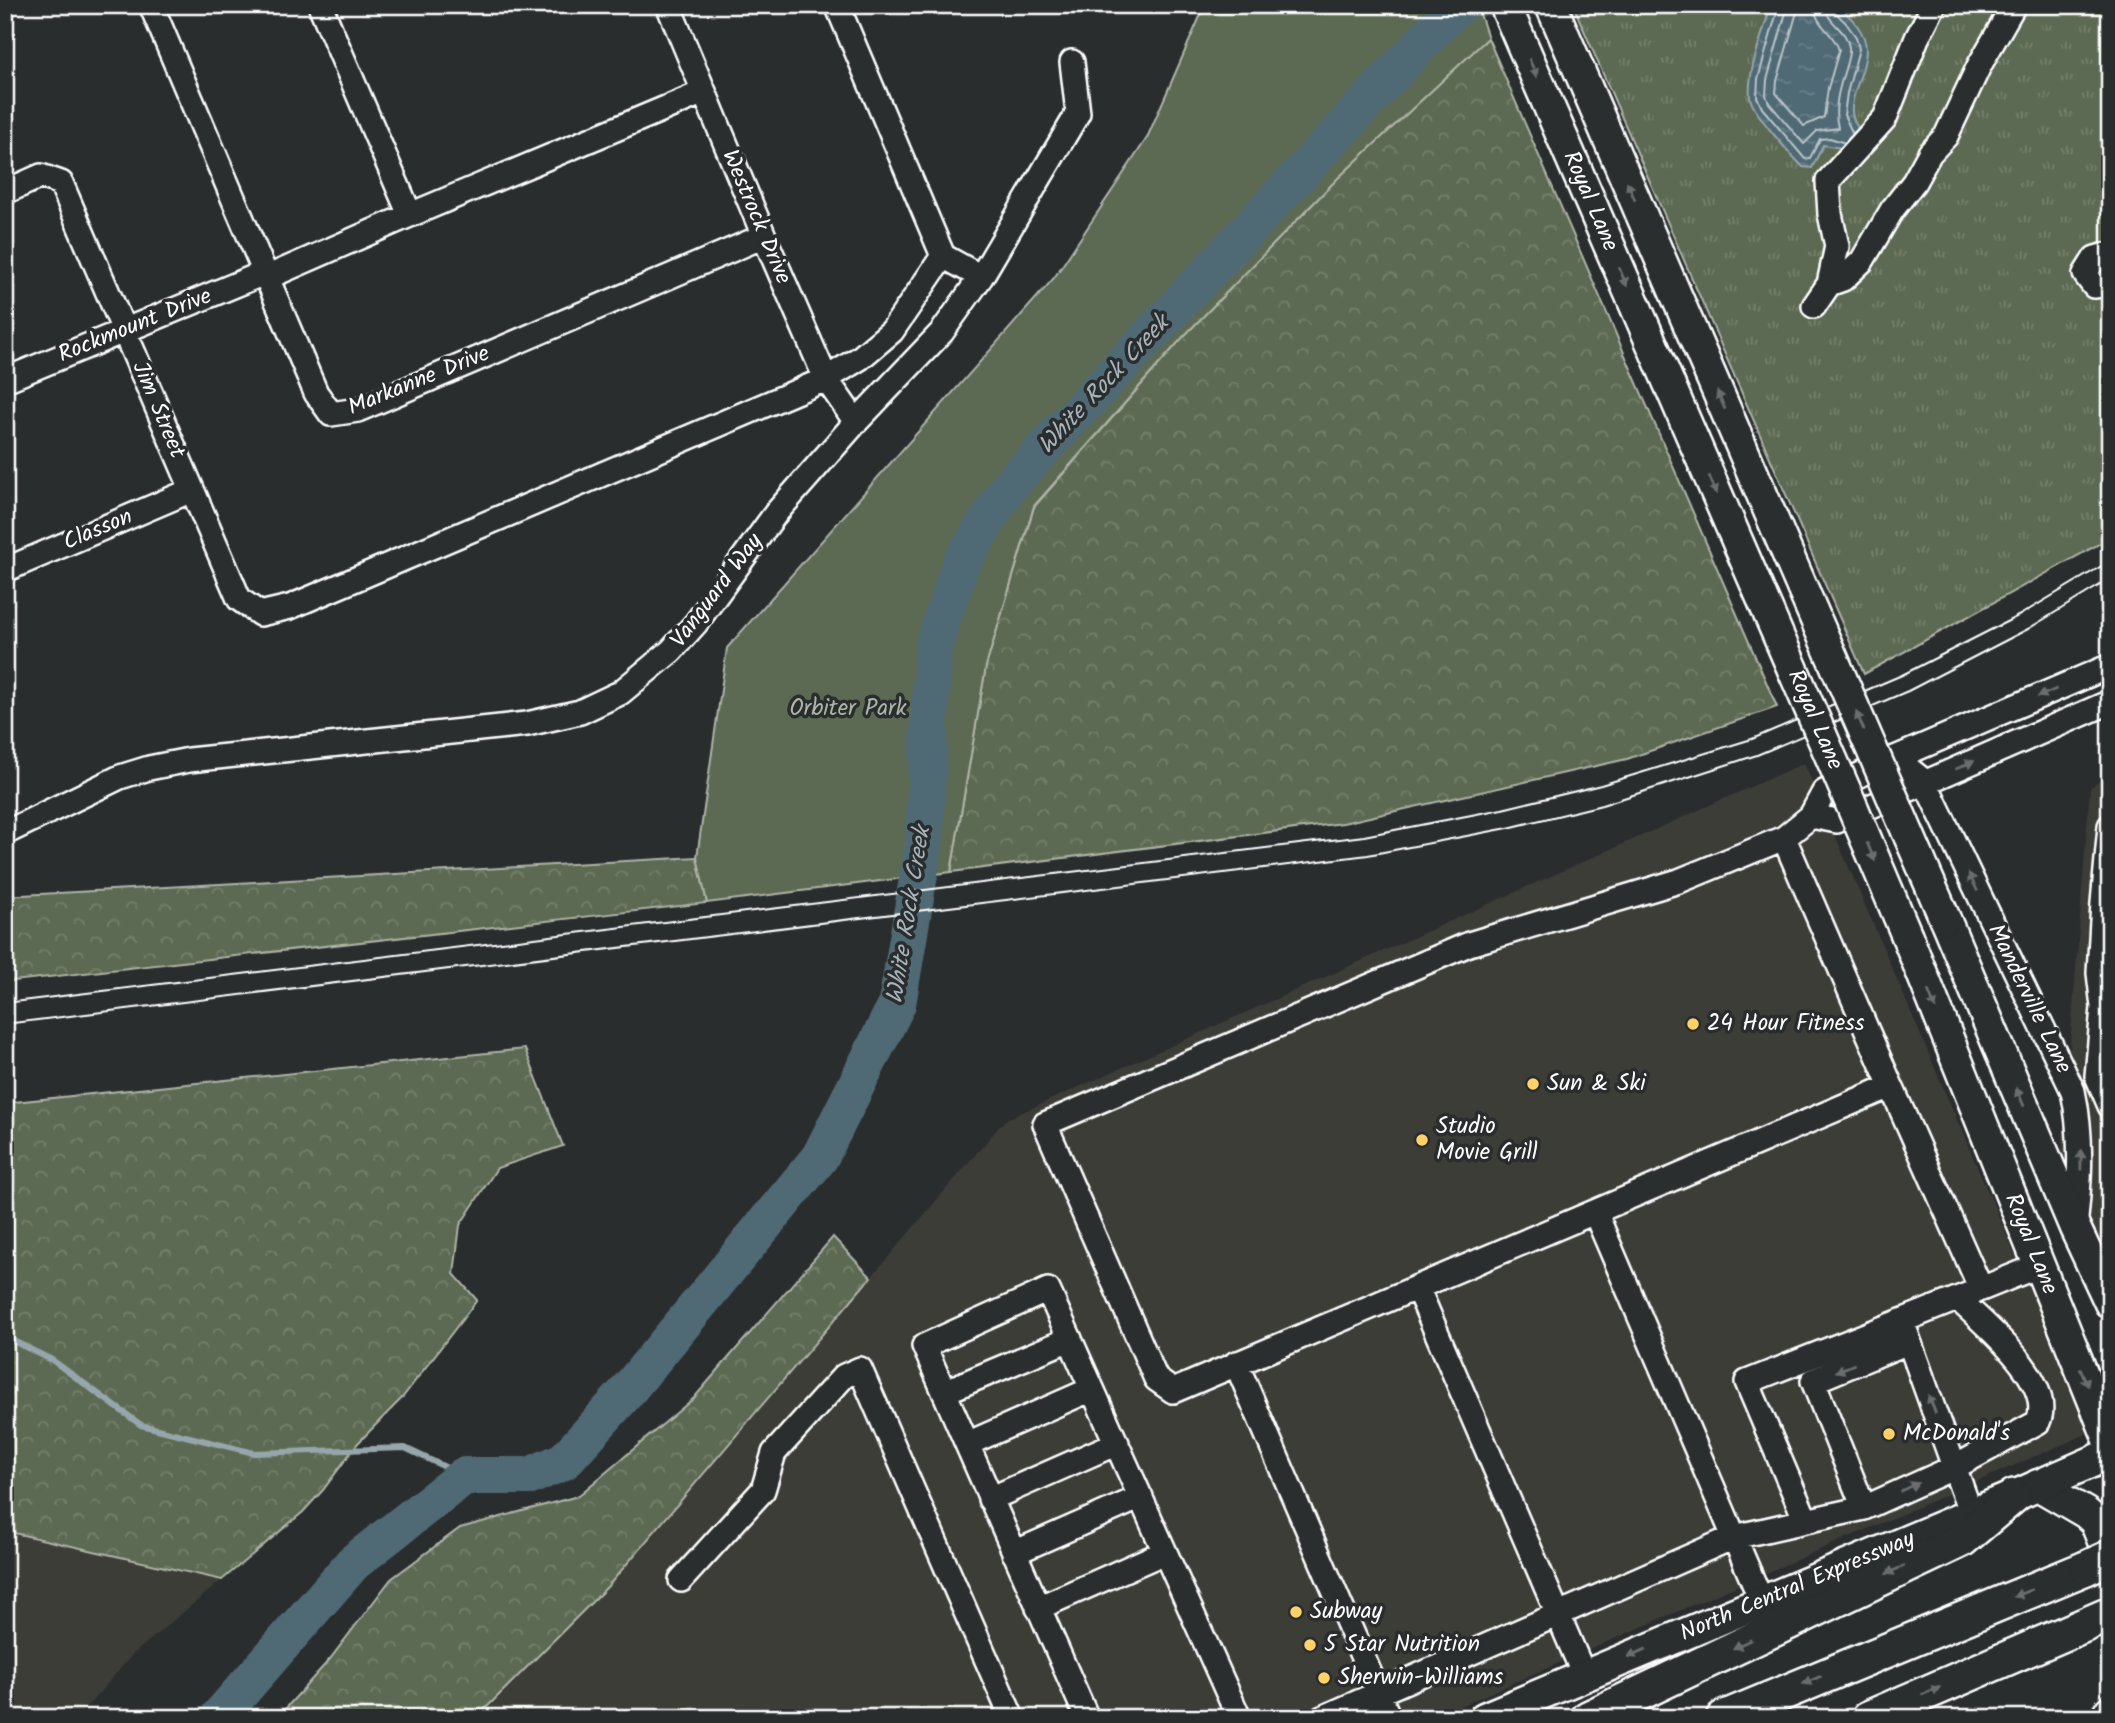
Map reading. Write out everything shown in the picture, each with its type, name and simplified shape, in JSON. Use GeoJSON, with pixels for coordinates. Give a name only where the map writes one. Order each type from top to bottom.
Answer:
{"type":"FeatureCollection","features":[{"type":"Feature","properties":{"kind":"highway"},"geometry":{"type":"LineString","coordinates":[[1588,1718],[1962,1539],[2026,1490]]}},
{"type":"Feature","properties":{"kind":"highway"},"geometry":{"type":"LineString","coordinates":[[1723,1718],[2102,1561]]}},
{"type":"Feature","properties":{"kind":"highway"},"geometry":{"type":"LineString","coordinates":[[1868,1718],[2109,1614]]}},
{"type":"Feature","properties":{"kind":"main road","name":"Royal Lane"},"geometry":{"type":"LineString","coordinates":[[1505,5],[1846,792],[2110,1442]]}},
{"type":"Feature","properties":{"kind":"main road","name":"Royal Lane"},"geometry":{"type":"LineString","coordinates":[[1551,5],[2076,1228],[2101,1262],[2110,1303]]}},
{"type":"Feature","properties":{"kind":"main road","name":"North Central Expressway"},"geometry":{"type":"LineString","coordinates":[[1484,1718],[2110,1454]]}},
{"type":"Feature","properties":{"kind":"main road"},"geometry":{"type":"LineString","coordinates":[[2026,1490],[2087,1513],[2095,1521],[2102,1561]]}},
{"type":"Feature","properties":{"kind":"street","name":"Markanne Drive"},"geometry":{"type":"LineString","coordinates":[[151,5],[316,393],[331,414],[358,410],[764,236]]}},
{"type":"Feature","properties":{"kind":"street"},"geometry":{"type":"LineString","coordinates":[[320,5],[410,215]]}},
{"type":"Feature","properties":{"kind":"street","name":"Westrock Drive"},"geometry":{"type":"LineString","coordinates":[[668,5],[826,379],[856,422]]}},
{"type":"Feature","properties":{"kind":"street"},"geometry":{"type":"LineString","coordinates":[[836,5],[943,256],[981,277]]}},
{"type":"Feature","properties":{"kind":"street"},"geometry":{"type":"LineString","coordinates":[[1814,306],[1829,284],[1837,246],[1830,214],[1828,181],[1885,118],[1917,38],[1934,5]]}},
{"type":"Feature","properties":{"kind":"street"},"geometry":{"type":"LineString","coordinates":[[1829,284],[1843,279],[1862,261],[1930,153],[1946,136],[1979,66],[2014,5]]}},
{"type":"Feature","properties":{"kind":"street","name":"Vanguard Way"},"geometry":{"type":"LineString","coordinates":[[5,833],[120,777],[149,768],[189,760],[527,724],[580,712],[620,693],[649,672],[680,642],[776,513],[856,422],[942,332],[981,277],[1078,113],[1072,62]]}},
{"type":"Feature","properties":{"kind":"street","name":"Rockmount Drive"},"geometry":{"type":"LineString","coordinates":[[5,380],[265,276],[704,92]]}},
{"type":"Feature","properties":{"kind":"street","name":"Jim Street"},"geometry":{"type":"LineString","coordinates":[[5,192],[41,176],[61,183],[239,599],[260,614],[290,607],[826,379]]}},
{"type":"Feature","properties":{"kind":"street"},"geometry":{"type":"LineString","coordinates":[[2110,254],[2095,258],[2085,274],[2094,286],[2110,284]]}},
{"type":"Feature","properties":{"kind":"street"},"geometry":{"type":"LineString","coordinates":[[826,379],[860,358],[892,331],[943,256]]}},
{"type":"Feature","properties":{"kind":"street","name":"Classon"},"geometry":{"type":"LineString","coordinates":[[5,570],[192,490]]}},
{"type":"Feature","properties":{"kind":"street"},"geometry":{"type":"LineString","coordinates":[[1891,1086],[1173,1391],[1156,1379],[1045,1124],[1469,944],[1679,881],[1784,838],[1811,816],[1824,792],[1895,758],[2110,666]]}},
{"type":"Feature","properties":{"kind":"street"},"geometry":{"type":"LineString","coordinates":[[1811,816],[1837,821],[2110,702]]}},
{"type":"Feature","properties":{"kind":"street","name":"Manderville Lane"},"geometry":{"type":"LineString","coordinates":[[1895,758],[1925,782],[2073,1091],[2080,1122],[2081,1151],[2076,1228]]}},
{"type":"Feature","properties":{"kind":"street"},"geometry":{"type":"LineString","coordinates":[[2110,826],[2099,973],[2103,1007],[2097,1076],[2110,1106]]}},
{"type":"Feature","properties":{"kind":"street"},"geometry":{"type":"LineString","coordinates":[[1784,838],[1981,1289]]}},
{"type":"Feature","properties":{"kind":"street"},"geometry":{"type":"LineString","coordinates":[[1595,1212],[1761,1600]]}},
{"type":"Feature","properties":{"kind":"street"},"geometry":{"type":"LineString","coordinates":[[1864,1508],[1813,1381],[1958,1299],[2038,1266]]}},
{"type":"Feature","properties":{"kind":"street"},"geometry":{"type":"LineString","coordinates":[[1417,1287],[1584,1675]]}},
{"type":"Feature","properties":{"kind":"street"},"geometry":{"type":"LineString","coordinates":[[1087,1718],[924,1346],[1048,1290],[1239,1718]]}},
{"type":"Feature","properties":{"kind":"street"},"geometry":{"type":"LineString","coordinates":[[1322,1718],[1734,1537],[1864,1508],[1955,1466],[2038,1422],[2042,1414],[2042,1404],[2024,1366],[1958,1299]]}},
{"type":"Feature","properties":{"kind":"street"},"geometry":{"type":"LineString","coordinates":[[1806,1521],[1747,1382],[1905,1331]]}},
{"type":"Feature","properties":{"kind":"street"},"geometry":{"type":"LineString","coordinates":[[1905,1331],[1971,1514]]}},
{"type":"Feature","properties":{"kind":"street"},"geometry":{"type":"LineString","coordinates":[[944,1392],[1070,1339]]}},
{"type":"Feature","properties":{"kind":"street"},"geometry":{"type":"LineString","coordinates":[[1236,1363],[1389,1718]]}},
{"type":"Feature","properties":{"kind":"street"},"geometry":{"type":"LineString","coordinates":[[681,1580],[763,1490],[774,1453],[844,1376],[860,1369],[1012,1718]]}},
{"type":"Feature","properties":{"kind":"street"},"geometry":{"type":"LineString","coordinates":[[967,1444],[1092,1389]]}},
{"type":"Feature","properties":{"kind":"street"},"geometry":{"type":"LineString","coordinates":[[990,1499],[1116,1443]]}},
{"type":"Feature","properties":{"kind":"street"},"geometry":{"type":"LineString","coordinates":[[1014,1553],[1140,1497]]}},
{"type":"Feature","properties":{"kind":"street"},"geometry":{"type":"LineString","coordinates":[[1038,1608],[1165,1552]]}},
{"type":"Feature","properties":{"kind":"shaded area"},"geometry":{"type":"Polygon","coordinates":[[[1804,763],[2091,1432],[1432,1718],[476,1718],[608,1586],[1005,1120],[1804,763]]]}},
{"type":"Feature","properties":{"kind":"shaded area"},"geometry":{"type":"Polygon","coordinates":[[[2110,772],[2110,1267],[2061,1163],[2090,788],[2110,772]]]}},
{"type":"Feature","properties":{"kind":"shaded area"},"geometry":{"type":"Polygon","coordinates":[[[5,1531],[222,1580],[133,1654],[77,1718],[5,1718],[5,1531]]]}},
{"type":"Feature","properties":{"kind":"green space","name":"Orbiter Park"},"geometry":{"type":"Polygon","coordinates":[[[1205,5],[1477,5],[1488,38],[1338,178],[1183,337],[1034,506],[986,666],[951,872],[707,903],[697,857],[727,648],[1054,278],[1147,138],[1205,5]]]}},
{"type":"Feature","properties":{"kind":"green space"},"geometry":{"type":"Polygon","coordinates":[[[1573,5],[2110,5],[2110,538],[1864,674],[1573,5]]]}},
{"type":"Feature","properties":{"kind":"green space"},"geometry":{"type":"Polygon","coordinates":[[[1488,38],[1777,707],[1627,759],[1343,823],[951,872],[986,666],[1034,507],[1183,337],[1338,178],[1488,38]]]}},
{"type":"Feature","properties":{"kind":"green space"},"geometry":{"type":"Polygon","coordinates":[[[697,857],[707,903],[5,982],[5,896],[697,857]]]}},
{"type":"Feature","properties":{"kind":"green space"},"geometry":{"type":"Polygon","coordinates":[[[525,1049],[563,1146],[497,1168],[460,1225],[454,1274],[477,1300],[402,1398],[358,1443],[303,1512],[222,1580],[5,1531],[5,1103],[525,1049]]]}},
{"type":"Feature","properties":{"kind":"green space"},"geometry":{"type":"Polygon","coordinates":[[[833,1237],[871,1277],[608,1586],[476,1718],[277,1718],[330,1659],[391,1579],[460,1528],[578,1496],[694,1398],[833,1237]]]}},
{"type":"Feature","properties":{"kind":"water"},"geometry":{"type":"Polygon","coordinates":[[[1775,5],[1837,5],[1852,19],[1864,37],[1864,63],[1852,107],[1857,127],[1867,137],[1851,158],[1841,148],[1823,145],[1812,168],[1803,167],[1772,133],[1752,104],[1750,87],[1753,65],[1769,11],[1775,5]]]}},
{"type":"Feature","properties":{"kind":"waterway","name":"White Rock Creek"},"geometry":{"type":"LineString","coordinates":[[218,1718],[353,1563],[464,1476],[530,1476],[564,1461],[623,1396],[820,1157],[897,1004],[924,844],[933,647],[961,563],[1009,486],[1460,5]]}},
{"type":"Feature","properties":{"kind":"waterway"},"geometry":{"type":"LineString","coordinates":[[5,1337],[52,1360],[141,1425],[254,1453],[405,1448],[464,1476]]}},
{"type":"Feature","properties":{"kind":"tram line"},"geometry":{"type":"LineString","coordinates":[[5,1003],[1364,836],[1502,809],[1601,785],[1752,739],[1902,675],[2020,615],[2110,561]]}},
{"type":"Feature","properties":{"kind":"tram line"},"geometry":{"type":"LineString","coordinates":[[5,1024],[1368,855],[1508,828],[1602,805],[1757,755],[1908,691],[2028,629],[2110,579]]}},
{"type":"Feature","properties":{"kind":"place","name":"24 Hour Fitness"},"geometry":{"type":"Point","coordinates":[1693,1024]}},
{"type":"Feature","properties":{"kind":"place","name":"Sun & Ski"},"geometry":{"type":"Point","coordinates":[1533,1084]}},
{"type":"Feature","properties":{"kind":"place","name":"Studio Movie Grill"},"geometry":{"type":"Point","coordinates":[1422,1140]}},
{"type":"Feature","properties":{"kind":"place","name":"McDonald's"},"geometry":{"type":"Point","coordinates":[1889,1434]}},
{"type":"Feature","properties":{"kind":"place","name":"Subway"},"geometry":{"type":"Point","coordinates":[1296,1612]}},
{"type":"Feature","properties":{"kind":"place","name":"5 Star Nutrition"},"geometry":{"type":"Point","coordinates":[1310,1645]}},
{"type":"Feature","properties":{"kind":"place","name":"Sherwin-Williams"},"geometry":{"type":"Point","coordinates":[1324,1678]}}]}
